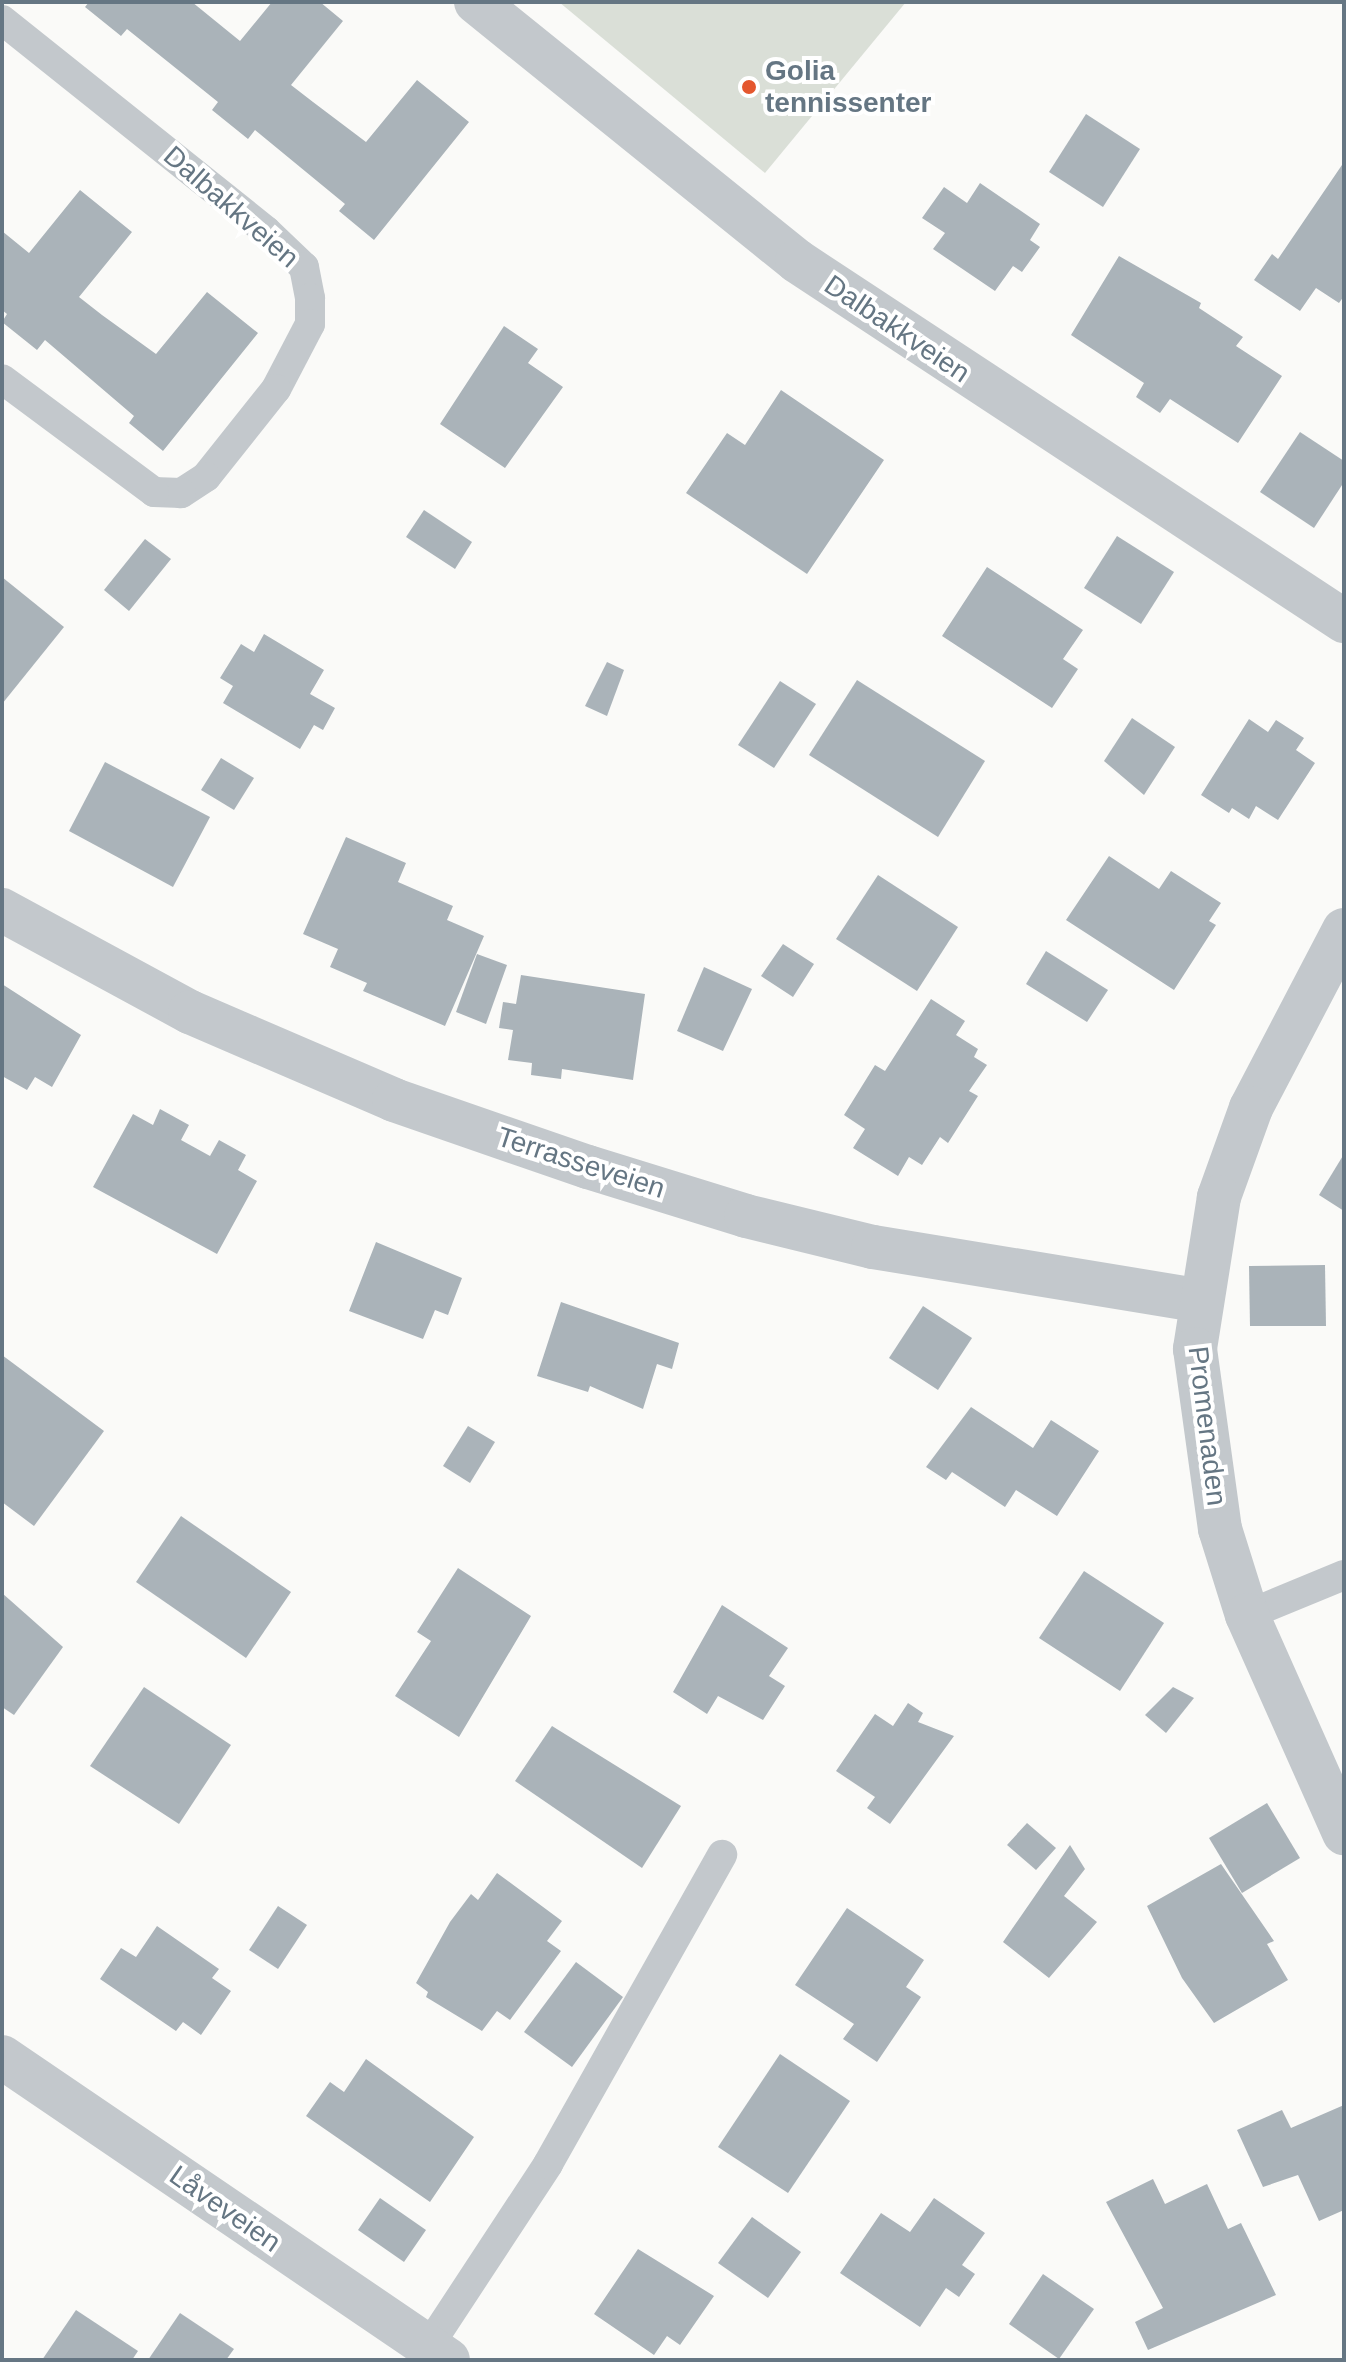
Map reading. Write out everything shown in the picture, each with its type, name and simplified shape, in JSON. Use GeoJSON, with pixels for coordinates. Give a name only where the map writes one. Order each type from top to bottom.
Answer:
{"type":"FeatureCollection","features":[{"type":"Feature","properties":{"kind":"street","name":"Dalbakkveien"},"geometry":{"type":"LineString","coordinates":[[476,2],[797,261],[1086,457],[1344,621]]}},
{"type":"Feature","properties":{"kind":"street","name":"Terrasseveien"},"geometry":{"type":"LineString","coordinates":[[2,910],[190,1012],[394,1100],[588,1167],[746,1216],[873,1247],[1198,1300]]}},
{"type":"Feature","properties":{"kind":"street","name":"Promenaden"},"geometry":{"type":"LineString","coordinates":[[1344,930],[1251,1108],[1219,1197],[1198,1300],[1195,1349],[1220,1529],[1247,1615],[1344,1833]]}},
{"type":"Feature","properties":{"kind":"street","name":"Låveveien"},"geometry":{"type":"LineString","coordinates":[[2,2057],[438,2353]]}},
{"type":"Feature","properties":{"kind":"lane","name":"Dalbakkveien"},"geometry":{"type":"LineString","coordinates":[[2,20],[266,231],[304,267],[310,298],[310,324],[276,389],[206,477],[181,493],[154,492],[2,379]]}},
{"type":"Feature","properties":{"kind":"lane"},"geometry":{"type":"LineString","coordinates":[[1247,1615],[1344,1575]]}},
{"type":"Feature","properties":{"kind":"lane"},"geometry":{"type":"LineString","coordinates":[[438,2353],[722,1855]]}},
{"type":"Feature","properties":{"kind":"shaded area","name":"Golia tennissenter"},"geometry":{"type":"Polygon","coordinates":[[[559,2],[906,2],[765,173],[559,2]]]}},
{"type":"Feature","properties":{"kind":"building"},"geometry":{"type":"Polygon","coordinates":[[[89,2],[192,2],[240,41],[272,2],[320,2],[343,21],[291,85],[366,142],[417,80],[469,122],[374,240],[339,211],[345,204],[255,130],[248,139],[212,110],[218,102],[127,29],[121,36],[85,7],[89,2]]]}},
{"type":"Feature","properties":{"kind":"building"},"geometry":{"type":"Polygon","coordinates":[[[1086,114],[1140,149],[1103,207],[1049,172],[1086,114]]]}},
{"type":"Feature","properties":{"kind":"building"},"geometry":{"type":"Polygon","coordinates":[[[1344,162],[1344,296],[1339,303],[1316,288],[1300,311],[1254,280],[1272,254],[1278,259],[1344,162]]]}},
{"type":"Feature","properties":{"kind":"building"},"geometry":{"type":"Polygon","coordinates":[[[980,183],[1040,224],[1030,240],[1040,247],[1022,272],[1013,266],[995,291],[933,249],[945,233],[922,218],[944,187],[967,203],[980,183]]]}},
{"type":"Feature","properties":{"kind":"building"},"geometry":{"type":"Polygon","coordinates":[[[80,190],[132,232],[79,297],[156,354],[207,292],[258,333],[163,451],[129,423],[134,416],[45,340],[37,350],[2,322],[7,314],[2,310],[2,231],[29,253],[80,190]]]}},
{"type":"Feature","properties":{"kind":"building"},"geometry":{"type":"Polygon","coordinates":[[[1119,256],[1201,303],[1199,308],[1243,337],[1236,346],[1282,376],[1238,443],[1170,399],[1160,413],[1136,397],[1144,383],[1071,335],[1119,256]]]}},
{"type":"Feature","properties":{"kind":"building"},"geometry":{"type":"Polygon","coordinates":[[[504,326],[538,349],[528,363],[563,387],[505,468],[440,424],[504,326]]]}},
{"type":"Feature","properties":{"kind":"building"},"geometry":{"type":"Polygon","coordinates":[[[781,390],[884,460],[807,574],[686,493],[727,433],[745,445],[781,390]]]}},
{"type":"Feature","properties":{"kind":"building"},"geometry":{"type":"Polygon","coordinates":[[[1300,432],[1344,461],[1344,482],[1314,528],[1260,492],[1300,432]]]}},
{"type":"Feature","properties":{"kind":"building"},"geometry":{"type":"Polygon","coordinates":[[[424,510],[472,542],[455,569],[406,537],[424,510]]]}},
{"type":"Feature","properties":{"kind":"building"},"geometry":{"type":"Polygon","coordinates":[[[1117,536],[1174,572],[1141,624],[1084,588],[1117,536]]]}},
{"type":"Feature","properties":{"kind":"building"},"geometry":{"type":"Polygon","coordinates":[[[145,539],[171,559],[129,611],[104,590],[145,539]]]}},
{"type":"Feature","properties":{"kind":"building"},"geometry":{"type":"Polygon","coordinates":[[[987,567],[1083,630],[1063,659],[1078,669],[1052,708],[942,636],[987,567]]]}},
{"type":"Feature","properties":{"kind":"building"},"geometry":{"type":"Polygon","coordinates":[[[2,577],[64,627],[2,704],[2,577]]]}},
{"type":"Feature","properties":{"kind":"building"},"geometry":{"type":"Polygon","coordinates":[[[264,634],[324,670],[310,694],[335,708],[323,730],[314,725],[300,749],[223,703],[233,686],[220,678],[241,644],[254,652],[264,634]]]}},
{"type":"Feature","properties":{"kind":"building"},"geometry":{"type":"Polygon","coordinates":[[[607,662],[624,670],[607,716],[585,706],[607,662]]]}},
{"type":"Feature","properties":{"kind":"building"},"geometry":{"type":"Polygon","coordinates":[[[857,680],[985,761],[938,837],[809,755],[857,680]]]}},
{"type":"Feature","properties":{"kind":"building"},"geometry":{"type":"Polygon","coordinates":[[[780,681],[816,704],[774,768],[738,745],[780,681]]]}},
{"type":"Feature","properties":{"kind":"building"},"geometry":{"type":"Polygon","coordinates":[[[1132,718],[1175,747],[1144,795],[1104,761],[1132,718]]]}},
{"type":"Feature","properties":{"kind":"building"},"geometry":{"type":"Polygon","coordinates":[[[1249,719],[1268,732],[1276,720],[1304,738],[1296,750],[1315,763],[1278,820],[1256,806],[1249,819],[1232,808],[1229,813],[1201,795],[1249,719]]]}},
{"type":"Feature","properties":{"kind":"building"},"geometry":{"type":"Polygon","coordinates":[[[221,758],[254,778],[234,810],[201,790],[221,758]]]}},
{"type":"Feature","properties":{"kind":"building"},"geometry":{"type":"Polygon","coordinates":[[[105,762],[210,817],[173,887],[69,831],[105,762]]]}},
{"type":"Feature","properties":{"kind":"building"},"geometry":{"type":"Polygon","coordinates":[[[346,837],[406,863],[398,882],[453,906],[447,920],[484,936],[445,1026],[363,991],[367,983],[330,967],[338,949],[303,934],[346,837]]]}},
{"type":"Feature","properties":{"kind":"building"},"geometry":{"type":"Polygon","coordinates":[[[1109,856],[1159,889],[1171,871],[1221,903],[1209,921],[1216,925],[1174,990],[1066,920],[1109,856]]]}},
{"type":"Feature","properties":{"kind":"building"},"geometry":{"type":"Polygon","coordinates":[[[878,875],[958,927],[917,991],[836,939],[878,875]]]}},
{"type":"Feature","properties":{"kind":"building"},"geometry":{"type":"Polygon","coordinates":[[[783,944],[814,964],[793,997],[761,976],[783,944]]]}},
{"type":"Feature","properties":{"kind":"building"},"geometry":{"type":"Polygon","coordinates":[[[1046,951],[1108,990],[1087,1022],[1026,984],[1046,951]]]}},
{"type":"Feature","properties":{"kind":"building"},"geometry":{"type":"Polygon","coordinates":[[[477,954],[507,965],[486,1024],[456,1012],[477,954]]]}},
{"type":"Feature","properties":{"kind":"building"},"geometry":{"type":"Polygon","coordinates":[[[704,967],[752,989],[723,1051],[677,1031],[704,967]]]}},
{"type":"Feature","properties":{"kind":"building"},"geometry":{"type":"Polygon","coordinates":[[[521,975],[645,994],[633,1080],[562,1069],[561,1079],[531,1075],[532,1063],[508,1060],[513,1030],[499,1028],[503,1002],[516,1004],[521,975]]]}},
{"type":"Feature","properties":{"kind":"building"},"geometry":{"type":"Polygon","coordinates":[[[2,984],[81,1035],[52,1087],[35,1077],[27,1090],[2,1076],[2,984]]]}},
{"type":"Feature","properties":{"kind":"building"},"geometry":{"type":"Polygon","coordinates":[[[931,999],[965,1021],[956,1035],[978,1049],[974,1057],[987,1065],[969,1091],[978,1096],[948,1143],[940,1137],[922,1165],[909,1157],[898,1176],[853,1148],[865,1129],[844,1115],[875,1065],[885,1071],[931,999]]]}},
{"type":"Feature","properties":{"kind":"building"},"geometry":{"type":"Polygon","coordinates":[[[160,1109],[189,1125],[181,1140],[210,1156],[219,1140],[246,1155],[238,1170],[257,1181],[217,1254],[93,1187],[133,1114],[153,1125],[160,1109]]]}},
{"type":"Feature","properties":{"kind":"building"},"geometry":{"type":"Polygon","coordinates":[[[1344,1154],[1344,1211],[1319,1195],[1344,1154]]]}},
{"type":"Feature","properties":{"kind":"building"},"geometry":{"type":"Polygon","coordinates":[[[376,1242],[462,1278],[448,1315],[435,1310],[423,1339],[349,1311],[376,1242]]]}},
{"type":"Feature","properties":{"kind":"building"},"geometry":{"type":"Polygon","coordinates":[[[1325,1265],[1326,1326],[1250,1326],[1249,1266],[1325,1265]]]}},
{"type":"Feature","properties":{"kind":"building"},"geometry":{"type":"Polygon","coordinates":[[[561,1302],[679,1343],[672,1369],[657,1364],[643,1409],[590,1386],[588,1392],[537,1376],[561,1302]]]}},
{"type":"Feature","properties":{"kind":"building"},"geometry":{"type":"Polygon","coordinates":[[[923,1306],[972,1338],[938,1390],[889,1358],[923,1306]]]}},
{"type":"Feature","properties":{"kind":"building"},"geometry":{"type":"Polygon","coordinates":[[[2,1355],[104,1431],[34,1526],[2,1502],[2,1355]]]}},
{"type":"Feature","properties":{"kind":"building"},"geometry":{"type":"Polygon","coordinates":[[[971,1407],[1033,1448],[1051,1420],[1099,1451],[1057,1516],[1016,1490],[1005,1507],[952,1472],[946,1480],[926,1467],[971,1407]]]}},
{"type":"Feature","properties":{"kind":"building"},"geometry":{"type":"Polygon","coordinates":[[[468,1426],[495,1442],[470,1483],[443,1466],[468,1426]]]}},
{"type":"Feature","properties":{"kind":"building"},"geometry":{"type":"Polygon","coordinates":[[[181,1516],[291,1592],[246,1658],[136,1582],[181,1516]]]}},
{"type":"Feature","properties":{"kind":"building"},"geometry":{"type":"Polygon","coordinates":[[[458,1568],[531,1616],[459,1737],[395,1696],[431,1641],[417,1632],[458,1568]]]}},
{"type":"Feature","properties":{"kind":"building"},"geometry":{"type":"Polygon","coordinates":[[[1084,1571],[1164,1623],[1120,1691],[1039,1638],[1084,1571]]]}},
{"type":"Feature","properties":{"kind":"building"},"geometry":{"type":"Polygon","coordinates":[[[2,1593],[63,1647],[14,1715],[2,1707],[2,1593]]]}},
{"type":"Feature","properties":{"kind":"building"},"geometry":{"type":"Polygon","coordinates":[[[722,1605],[788,1648],[769,1676],[785,1686],[763,1720],[718,1696],[707,1714],[673,1692],[722,1605]]]}},
{"type":"Feature","properties":{"kind":"building"},"geometry":{"type":"Polygon","coordinates":[[[144,1687],[231,1745],[179,1824],[90,1766],[144,1687]]]}},
{"type":"Feature","properties":{"kind":"building"},"geometry":{"type":"Polygon","coordinates":[[[1173,1687],[1194,1698],[1166,1733],[1145,1715],[1173,1687]]]}},
{"type":"Feature","properties":{"kind":"building"},"geometry":{"type":"Polygon","coordinates":[[[908,1703],[923,1713],[918,1722],[954,1736],[890,1824],[867,1808],[875,1797],[836,1771],[875,1714],[893,1726],[908,1703]]]}},
{"type":"Feature","properties":{"kind":"building"},"geometry":{"type":"Polygon","coordinates":[[[552,1726],[681,1806],[642,1868],[515,1781],[552,1726]]]}},
{"type":"Feature","properties":{"kind":"building"},"geometry":{"type":"Polygon","coordinates":[[[1267,1803],[1300,1858],[1242,1893],[1209,1838],[1267,1803]]]}},
{"type":"Feature","properties":{"kind":"building"},"geometry":{"type":"Polygon","coordinates":[[[1027,1823],[1056,1848],[1036,1870],[1007,1845],[1027,1823]]]}},
{"type":"Feature","properties":{"kind":"building"},"geometry":{"type":"Polygon","coordinates":[[[1070,1845],[1085,1869],[1064,1896],[1097,1922],[1049,1978],[1003,1942],[1070,1845]]]}},
{"type":"Feature","properties":{"kind":"building"},"geometry":{"type":"Polygon","coordinates":[[[1221,1864],[1274,1941],[1267,1944],[1288,1980],[1214,2023],[1182,1978],[1147,1906],[1221,1864]]]}},
{"type":"Feature","properties":{"kind":"building"},"geometry":{"type":"Polygon","coordinates":[[[497,1873],[562,1921],[547,1941],[561,1951],[510,2020],[497,2011],[482,2031],[426,1997],[428,1992],[416,1983],[450,1922],[471,1894],[478,1900],[497,1873]]]}},
{"type":"Feature","properties":{"kind":"building"},"geometry":{"type":"Polygon","coordinates":[[[278,1906],[307,1925],[278,1969],[249,1950],[278,1906]]]}},
{"type":"Feature","properties":{"kind":"building"},"geometry":{"type":"Polygon","coordinates":[[[847,1908],[924,1960],[906,1987],[921,1997],[877,2062],[843,2039],[854,2024],[795,1985],[847,1908]]]}},
{"type":"Feature","properties":{"kind":"building"},"geometry":{"type":"Polygon","coordinates":[[[157,1926],[219,1969],[212,1978],[231,1991],[201,2035],[183,2022],[176,2031],[100,1979],[121,1948],[136,1957],[157,1926]]]}},
{"type":"Feature","properties":{"kind":"building"},"geometry":{"type":"Polygon","coordinates":[[[576,1962],[623,1997],[572,2067],[524,2032],[576,1962]]]}},
{"type":"Feature","properties":{"kind":"building"},"geometry":{"type":"Polygon","coordinates":[[[780,2054],[850,2101],[788,2193],[718,2147],[780,2054]]]}},
{"type":"Feature","properties":{"kind":"building"},"geometry":{"type":"Polygon","coordinates":[[[366,2059],[474,2137],[430,2202],[306,2116],[330,2082],[344,2092],[366,2059]]]}},
{"type":"Feature","properties":{"kind":"building"},"geometry":{"type":"Polygon","coordinates":[[[1344,2105],[1344,2210],[1319,2221],[1298,2175],[1263,2187],[1237,2130],[1282,2110],[1291,2128],[1344,2105]]]}},
{"type":"Feature","properties":{"kind":"building"},"geometry":{"type":"Polygon","coordinates":[[[1153,2179],[1165,2204],[1207,2184],[1228,2229],[1241,2223],[1276,2295],[1148,2350],[1135,2322],[1163,2308],[1106,2202],[1153,2179]]]}},
{"type":"Feature","properties":{"kind":"building"},"geometry":{"type":"Polygon","coordinates":[[[380,2198],[426,2230],[404,2262],[358,2230],[380,2198]]]}},
{"type":"Feature","properties":{"kind":"building"},"geometry":{"type":"Polygon","coordinates":[[[934,2198],[985,2233],[962,2265],[975,2274],[959,2297],[946,2288],[920,2327],[840,2273],[881,2213],[910,2232],[934,2198]]]}},
{"type":"Feature","properties":{"kind":"building"},"geometry":{"type":"Polygon","coordinates":[[[752,2217],[801,2252],[768,2298],[718,2263],[752,2217]]]}},
{"type":"Feature","properties":{"kind":"building"},"geometry":{"type":"Polygon","coordinates":[[[638,2249],[714,2296],[680,2345],[667,2336],[654,2355],[594,2314],[638,2249]]]}},
{"type":"Feature","properties":{"kind":"building"},"geometry":{"type":"Polygon","coordinates":[[[1043,2274],[1094,2309],[1059,2359],[1009,2324],[1043,2274]]]}},
{"type":"Feature","properties":{"kind":"building"},"geometry":{"type":"Polygon","coordinates":[[[76,2310],[138,2351],[132,2360],[42,2360],[76,2310]]]}},
{"type":"Feature","properties":{"kind":"building"},"geometry":{"type":"Polygon","coordinates":[[[180,2313],[234,2349],[226,2360],[148,2360],[180,2313]]]}},
{"type":"Feature","properties":{"kind":"place","name":"Golia tennissenter"},"geometry":{"type":"Point","coordinates":[749,87]}}]}
